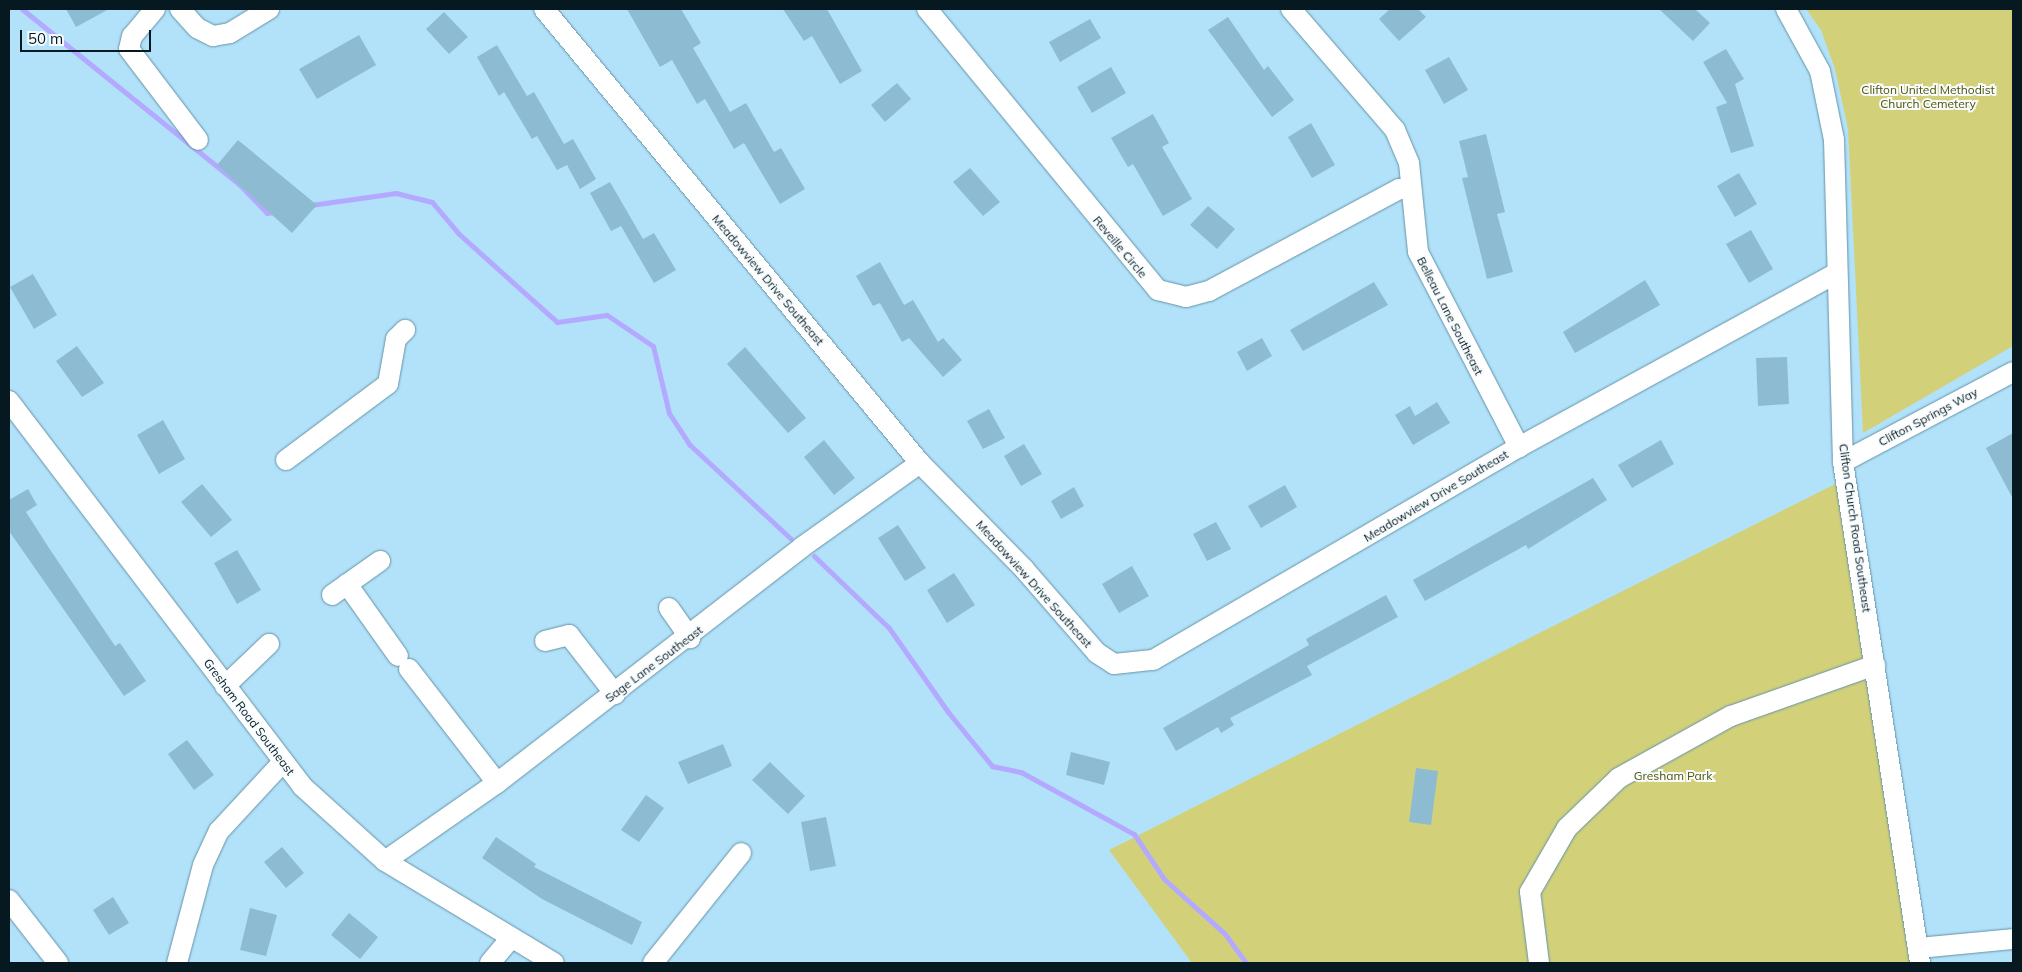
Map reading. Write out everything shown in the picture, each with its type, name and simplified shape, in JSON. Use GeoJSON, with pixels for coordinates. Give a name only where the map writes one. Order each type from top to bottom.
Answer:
{"type":"FeatureCollection","features":[{"type":"Feature","properties":{"kind":"street"},"geometry":{"type":"LineString","coordinates":[[155,9],[132,36],[129,50],[198,140]]}},
{"type":"Feature","properties":{"kind":"street"},"geometry":{"type":"LineString","coordinates":[[180,9],[197,28],[213,36],[230,33],[269,9]]}},
{"type":"Feature","properties":{"kind":"street","name":"Meadowview Drive Southeast"},"geometry":{"type":"LineString","coordinates":[[544,9],[920,463],[1024,569],[1097,653],[1127,666],[1153,660],[1519,447],[1835,274]]}},
{"type":"Feature","properties":{"kind":"street","name":"Reveille Circle"},"geometry":{"type":"LineString","coordinates":[[927,9],[1158,290],[1186,297],[1209,291],[1399,189],[1409,189]]}},
{"type":"Feature","properties":{"kind":"street","name":"Belleau Lane Southeast"},"geometry":{"type":"LineString","coordinates":[[1291,9],[1395,130],[1408,163],[1409,189],[1418,252],[1519,447]]}},
{"type":"Feature","properties":{"kind":"street","name":"Clifton Church Road Southeast"},"geometry":{"type":"LineString","coordinates":[[1786,9],[1820,71],[1834,140],[1835,274],[1843,462],[1919,956]]}},
{"type":"Feature","properties":{"kind":"street"},"geometry":{"type":"LineString","coordinates":[[286,460],[388,384],[396,339],[405,330]]}},
{"type":"Feature","properties":{"kind":"street","name":"Clifton Springs Way"},"geometry":{"type":"LineString","coordinates":[[1843,462],[2013,372]]}},
{"type":"Feature","properties":{"kind":"street","name":"Gresham Road Southeast"},"geometry":{"type":"LineString","coordinates":[[9,401],[302,786],[385,861],[510,940],[554,963]]}},
{"type":"Feature","properties":{"kind":"street","name":"Sage Lane Southeast"},"geometry":{"type":"LineString","coordinates":[[385,861],[497,783],[690,638],[802,547],[920,463]]}},
{"type":"Feature","properties":{"kind":"street"},"geometry":{"type":"LineString","coordinates":[[380,561],[339,589],[403,663],[497,783]]}},
{"type":"Feature","properties":{"kind":"street"},"geometry":{"type":"LineString","coordinates":[[669,608],[690,638]]}},
{"type":"Feature","properties":{"kind":"street"},"geometry":{"type":"LineString","coordinates":[[546,641],[569,635],[615,694]]}},
{"type":"Feature","properties":{"kind":"street"},"geometry":{"type":"LineString","coordinates":[[225,686],[268,644]]}},
{"type":"Feature","properties":{"kind":"street"},"geometry":{"type":"LineString","coordinates":[[1539,963],[1530,892],[1567,828],[1619,778],[1731,716],[1875,664]]}},
{"type":"Feature","properties":{"kind":"street"},"geometry":{"type":"LineString","coordinates":[[177,963],[202,865],[219,831],[283,762]]}},
{"type":"Feature","properties":{"kind":"street"},"geometry":{"type":"LineString","coordinates":[[653,963],[742,853]]}},
{"type":"Feature","properties":{"kind":"street"},"geometry":{"type":"LineString","coordinates":[[9,900],[58,963]]}},
{"type":"Feature","properties":{"kind":"street"},"geometry":{"type":"LineString","coordinates":[[490,963],[510,940]]}},
{"type":"Feature","properties":{"kind":"street"},"geometry":{"type":"LineString","coordinates":[[1919,956],[2013,940]]}},
{"type":"Feature","properties":{"kind":"green space","name":"Clifton United Methodist Church Cemetery"},"geometry":{"type":"Polygon","coordinates":[[[1806,9],[2013,9],[2013,346],[1863,433],[1848,129],[1835,69],[1821,30],[1806,9]]]}},
{"type":"Feature","properties":{"kind":"green space","name":"Gresham Park"},"geometry":{"type":"Polygon","coordinates":[[[1849,477],[1925,963],[1192,963],[1109,850],[1849,477]]]}},
{"type":"Feature","properties":{"kind":"building"},"geometry":{"type":"Polygon","coordinates":[[[66,9],[109,9],[76,27],[66,9]]]}},
{"type":"Feature","properties":{"kind":"building"},"geometry":{"type":"Polygon","coordinates":[[[627,9],[681,9],[701,43],[693,48],[730,112],[746,103],[774,152],[781,148],[805,189],[780,204],[744,143],[734,149],[705,99],[697,104],[672,60],[660,67],[627,9]]]}},
{"type":"Feature","properties":{"kind":"building"},"geometry":{"type":"Polygon","coordinates":[[[783,9],[827,9],[862,71],[840,84],[812,36],[804,41],[783,9]]]}},
{"type":"Feature","properties":{"kind":"building"},"geometry":{"type":"Polygon","coordinates":[[[1390,9],[1418,9],[1426,17],[1399,41],[1379,19],[1390,9]]]}},
{"type":"Feature","properties":{"kind":"building"},"geometry":{"type":"Polygon","coordinates":[[[1659,9],[1695,9],[1710,23],[1693,41],[1659,9]]]}},
{"type":"Feature","properties":{"kind":"building"},"geometry":{"type":"Polygon","coordinates":[[[444,12],[468,37],[449,54],[426,29],[444,12]]]}},
{"type":"Feature","properties":{"kind":"building"},"geometry":{"type":"Polygon","coordinates":[[[1228,17],[1264,70],[1268,66],[1294,100],[1272,117],[1208,30],[1228,17]]]}},
{"type":"Feature","properties":{"kind":"building"},"geometry":{"type":"Polygon","coordinates":[[[1090,19],[1101,38],[1060,62],[1049,42],[1090,19]]]}},
{"type":"Feature","properties":{"kind":"building"},"geometry":{"type":"Polygon","coordinates":[[[359,35],[376,65],[317,99],[299,69],[359,35]]]}},
{"type":"Feature","properties":{"kind":"building"},"geometry":{"type":"Polygon","coordinates":[[[497,45],[527,96],[534,92],[564,144],[573,139],[596,179],[580,189],[567,165],[557,170],[537,136],[532,139],[504,92],[499,96],[477,57],[497,45]]]}},
{"type":"Feature","properties":{"kind":"building"},"geometry":{"type":"Polygon","coordinates":[[[1726,49],[1744,79],[1735,84],[1754,146],[1731,153],[1716,107],[1727,103],[1703,62],[1726,49]]]}},
{"type":"Feature","properties":{"kind":"building"},"geometry":{"type":"Polygon","coordinates":[[[1449,57],[1468,90],[1444,104],[1425,70],[1449,57]]]}},
{"type":"Feature","properties":{"kind":"building"},"geometry":{"type":"Polygon","coordinates":[[[1111,67],[1126,93],[1092,113],[1077,87],[1111,67]]]}},
{"type":"Feature","properties":{"kind":"building"},"geometry":{"type":"Polygon","coordinates":[[[897,83],[911,99],[885,122],[871,105],[897,83]]]}},
{"type":"Feature","properties":{"kind":"building"},"geometry":{"type":"Polygon","coordinates":[[[1153,114],[1169,143],[1162,147],[1192,199],[1163,216],[1133,164],[1128,167],[1111,138],[1153,114]]]}},
{"type":"Feature","properties":{"kind":"building"},"geometry":{"type":"Polygon","coordinates":[[[1311,123],[1335,165],[1312,178],[1288,137],[1311,123]]]}},
{"type":"Feature","properties":{"kind":"building"},"geometry":{"type":"Polygon","coordinates":[[[1486,134],[1505,212],[1497,214],[1513,272],[1487,279],[1462,178],[1468,177],[1459,141],[1486,134]]]}},
{"type":"Feature","properties":{"kind":"building"},"geometry":{"type":"Polygon","coordinates":[[[238,140],[317,205],[292,233],[217,165],[238,140]]]}},
{"type":"Feature","properties":{"kind":"building"},"geometry":{"type":"Polygon","coordinates":[[[970,168],[1000,202],[983,216],[953,182],[970,168]]]}},
{"type":"Feature","properties":{"kind":"building"},"geometry":{"type":"Polygon","coordinates":[[[1739,173],[1757,204],[1735,217],[1717,186],[1739,173]]]}},
{"type":"Feature","properties":{"kind":"building"},"geometry":{"type":"Polygon","coordinates":[[[610,182],[643,239],[654,233],[676,270],[654,283],[621,226],[611,231],[590,193],[610,182]]]}},
{"type":"Feature","properties":{"kind":"building"},"geometry":{"type":"Polygon","coordinates":[[[1208,206],[1235,229],[1217,249],[1190,225],[1208,206]]]}},
{"type":"Feature","properties":{"kind":"building"},"geometry":{"type":"Polygon","coordinates":[[[1751,230],[1773,269],[1749,283],[1726,244],[1751,230]]]}},
{"type":"Feature","properties":{"kind":"building"},"geometry":{"type":"Polygon","coordinates":[[[880,262],[904,305],[913,300],[938,342],[943,338],[962,360],[943,377],[909,338],[902,342],[880,303],[873,306],[856,276],[880,262]]]}},
{"type":"Feature","properties":{"kind":"building"},"geometry":{"type":"Polygon","coordinates":[[[33,274],[57,315],[34,329],[10,287],[33,274]]]}},
{"type":"Feature","properties":{"kind":"building"},"geometry":{"type":"Polygon","coordinates":[[[1645,280],[1660,305],[1575,353],[1563,332],[1645,280]]]}},
{"type":"Feature","properties":{"kind":"building"},"geometry":{"type":"Polygon","coordinates":[[[1374,282],[1388,305],[1303,351],[1290,330],[1374,282]]]}},
{"type":"Feature","properties":{"kind":"building"},"geometry":{"type":"Polygon","coordinates":[[[1262,338],[1272,356],[1247,371],[1237,352],[1262,338]]]}},
{"type":"Feature","properties":{"kind":"building"},"geometry":{"type":"Polygon","coordinates":[[[77,346],[104,383],[82,397],[56,361],[77,346]]]}},
{"type":"Feature","properties":{"kind":"building"},"geometry":{"type":"Polygon","coordinates":[[[745,347],[806,418],[788,433],[727,364],[745,347]]]}},
{"type":"Feature","properties":{"kind":"building"},"geometry":{"type":"Polygon","coordinates":[[[1787,357],[1789,404],[1758,406],[1756,358],[1787,357]]]}},
{"type":"Feature","properties":{"kind":"building"},"geometry":{"type":"Polygon","coordinates":[[[1437,402],[1450,423],[1413,445],[1395,415],[1410,406],[1415,416],[1437,402]]]}},
{"type":"Feature","properties":{"kind":"building"},"geometry":{"type":"Polygon","coordinates":[[[989,409],[1005,438],[983,449],[967,421],[989,409]]]}},
{"type":"Feature","properties":{"kind":"building"},"geometry":{"type":"Polygon","coordinates":[[[163,420],[185,459],[159,474],[137,435],[163,420]]]}},
{"type":"Feature","properties":{"kind":"building"},"geometry":{"type":"Polygon","coordinates":[[[2013,433],[2013,499],[1986,448],[2013,433]]]}},
{"type":"Feature","properties":{"kind":"building"},"geometry":{"type":"Polygon","coordinates":[[[824,440],[855,478],[834,495],[804,457],[824,440]]]}},
{"type":"Feature","properties":{"kind":"building"},"geometry":{"type":"Polygon","coordinates":[[[1661,440],[1674,464],[1632,488],[1618,465],[1661,440]]]}},
{"type":"Feature","properties":{"kind":"building"},"geometry":{"type":"Polygon","coordinates":[[[1024,444],[1042,474],[1021,486],[1004,456],[1024,444]]]}},
{"type":"Feature","properties":{"kind":"building"},"geometry":{"type":"Polygon","coordinates":[[[1593,478],[1607,500],[1528,549],[1526,545],[1425,601],[1413,580],[1593,478]]]}},
{"type":"Feature","properties":{"kind":"building"},"geometry":{"type":"Polygon","coordinates":[[[202,484],[232,520],[211,537],[181,502],[202,484]]]}},
{"type":"Feature","properties":{"kind":"building"},"geometry":{"type":"Polygon","coordinates":[[[1285,485],[1297,507],[1261,528],[1248,506],[1285,485]]]}},
{"type":"Feature","properties":{"kind":"building"},"geometry":{"type":"Polygon","coordinates":[[[1074,487],[1084,506],[1061,519],[1051,501],[1074,487]]]}},
{"type":"Feature","properties":{"kind":"building"},"geometry":{"type":"Polygon","coordinates":[[[28,489],[37,505],[26,512],[115,646],[120,643],[146,681],[124,696],[9,531],[9,500],[28,489]]]}},
{"type":"Feature","properties":{"kind":"building"},"geometry":{"type":"Polygon","coordinates":[[[1216,522],[1231,549],[1207,561],[1193,534],[1216,522]]]}},
{"type":"Feature","properties":{"kind":"building"},"geometry":{"type":"Polygon","coordinates":[[[898,525],[926,568],[905,581],[878,538],[898,525]]]}},
{"type":"Feature","properties":{"kind":"building"},"geometry":{"type":"Polygon","coordinates":[[[237,550],[261,590],[237,604],[214,563],[237,550]]]}},
{"type":"Feature","properties":{"kind":"building"},"geometry":{"type":"Polygon","coordinates":[[[1132,566],[1149,596],[1119,613],[1102,584],[1132,566]]]}},
{"type":"Feature","properties":{"kind":"building"},"geometry":{"type":"Polygon","coordinates":[[[954,573],[975,605],[947,623],[927,590],[954,573]]]}},
{"type":"Feature","properties":{"kind":"building"},"geometry":{"type":"Polygon","coordinates":[[[1386,595],[1398,617],[1307,666],[1312,675],[1230,718],[1234,725],[1221,733],[1218,727],[1176,751],[1163,728],[1309,645],[1306,639],[1386,595]]]}},
{"type":"Feature","properties":{"kind":"building"},"geometry":{"type":"Polygon","coordinates":[[[187,740],[214,775],[194,790],[168,754],[187,740]]]}},
{"type":"Feature","properties":{"kind":"building"},"geometry":{"type":"Polygon","coordinates":[[[723,744],[732,766],[688,784],[678,762],[723,744]]]}},
{"type":"Feature","properties":{"kind":"building"},"geometry":{"type":"Polygon","coordinates":[[[1071,752],[1110,762],[1104,785],[1066,775],[1071,752]]]}},
{"type":"Feature","properties":{"kind":"building"},"geometry":{"type":"Polygon","coordinates":[[[770,762],[805,796],[788,814],[752,780],[770,762]]]}},
{"type":"Feature","properties":{"kind":"building"},"geometry":{"type":"Polygon","coordinates":[[[1416,768],[1438,771],[1431,825],[1409,822],[1416,768]]]}},
{"type":"Feature","properties":{"kind":"building"},"geometry":{"type":"Polygon","coordinates":[[[646,795],[664,808],[639,842],[621,830],[646,795]]]}},
{"type":"Feature","properties":{"kind":"building"},"geometry":{"type":"Polygon","coordinates":[[[826,817],[836,866],[810,871],[801,822],[826,817]]]}},
{"type":"Feature","properties":{"kind":"building"},"geometry":{"type":"Polygon","coordinates":[[[496,837],[536,864],[534,867],[642,922],[632,945],[542,899],[482,858],[496,837]]]}},
{"type":"Feature","properties":{"kind":"building"},"geometry":{"type":"Polygon","coordinates":[[[282,847],[304,873],[286,888],[264,862],[282,847]]]}},
{"type":"Feature","properties":{"kind":"building"},"geometry":{"type":"Polygon","coordinates":[[[113,897],[129,923],[109,935],[93,910],[113,897]]]}},
{"type":"Feature","properties":{"kind":"building"},"geometry":{"type":"Polygon","coordinates":[[[250,908],[277,915],[266,956],[240,950],[250,908]]]}},
{"type":"Feature","properties":{"kind":"building"},"geometry":{"type":"Polygon","coordinates":[[[349,913],[378,937],[360,959],[331,935],[349,913]]]}},
{"type":"Feature","properties":{"kind":"waterway"},"geometry":{"type":"LineString","coordinates":[[22,9],[239,184],[267,213],[274,212]]}},
{"type":"Feature","properties":{"kind":"waterway"},"geometry":{"type":"LineString","coordinates":[[311,205],[396,193],[432,202],[459,234],[557,322],[607,315],[653,346],[669,413],[690,445],[790,538]]}},
{"type":"Feature","properties":{"kind":"waterway"},"geometry":{"type":"LineString","coordinates":[[814,556],[889,628],[948,712],[992,766],[1021,772],[1134,834],[1164,879],[1225,934],[1246,963]]}}]}
